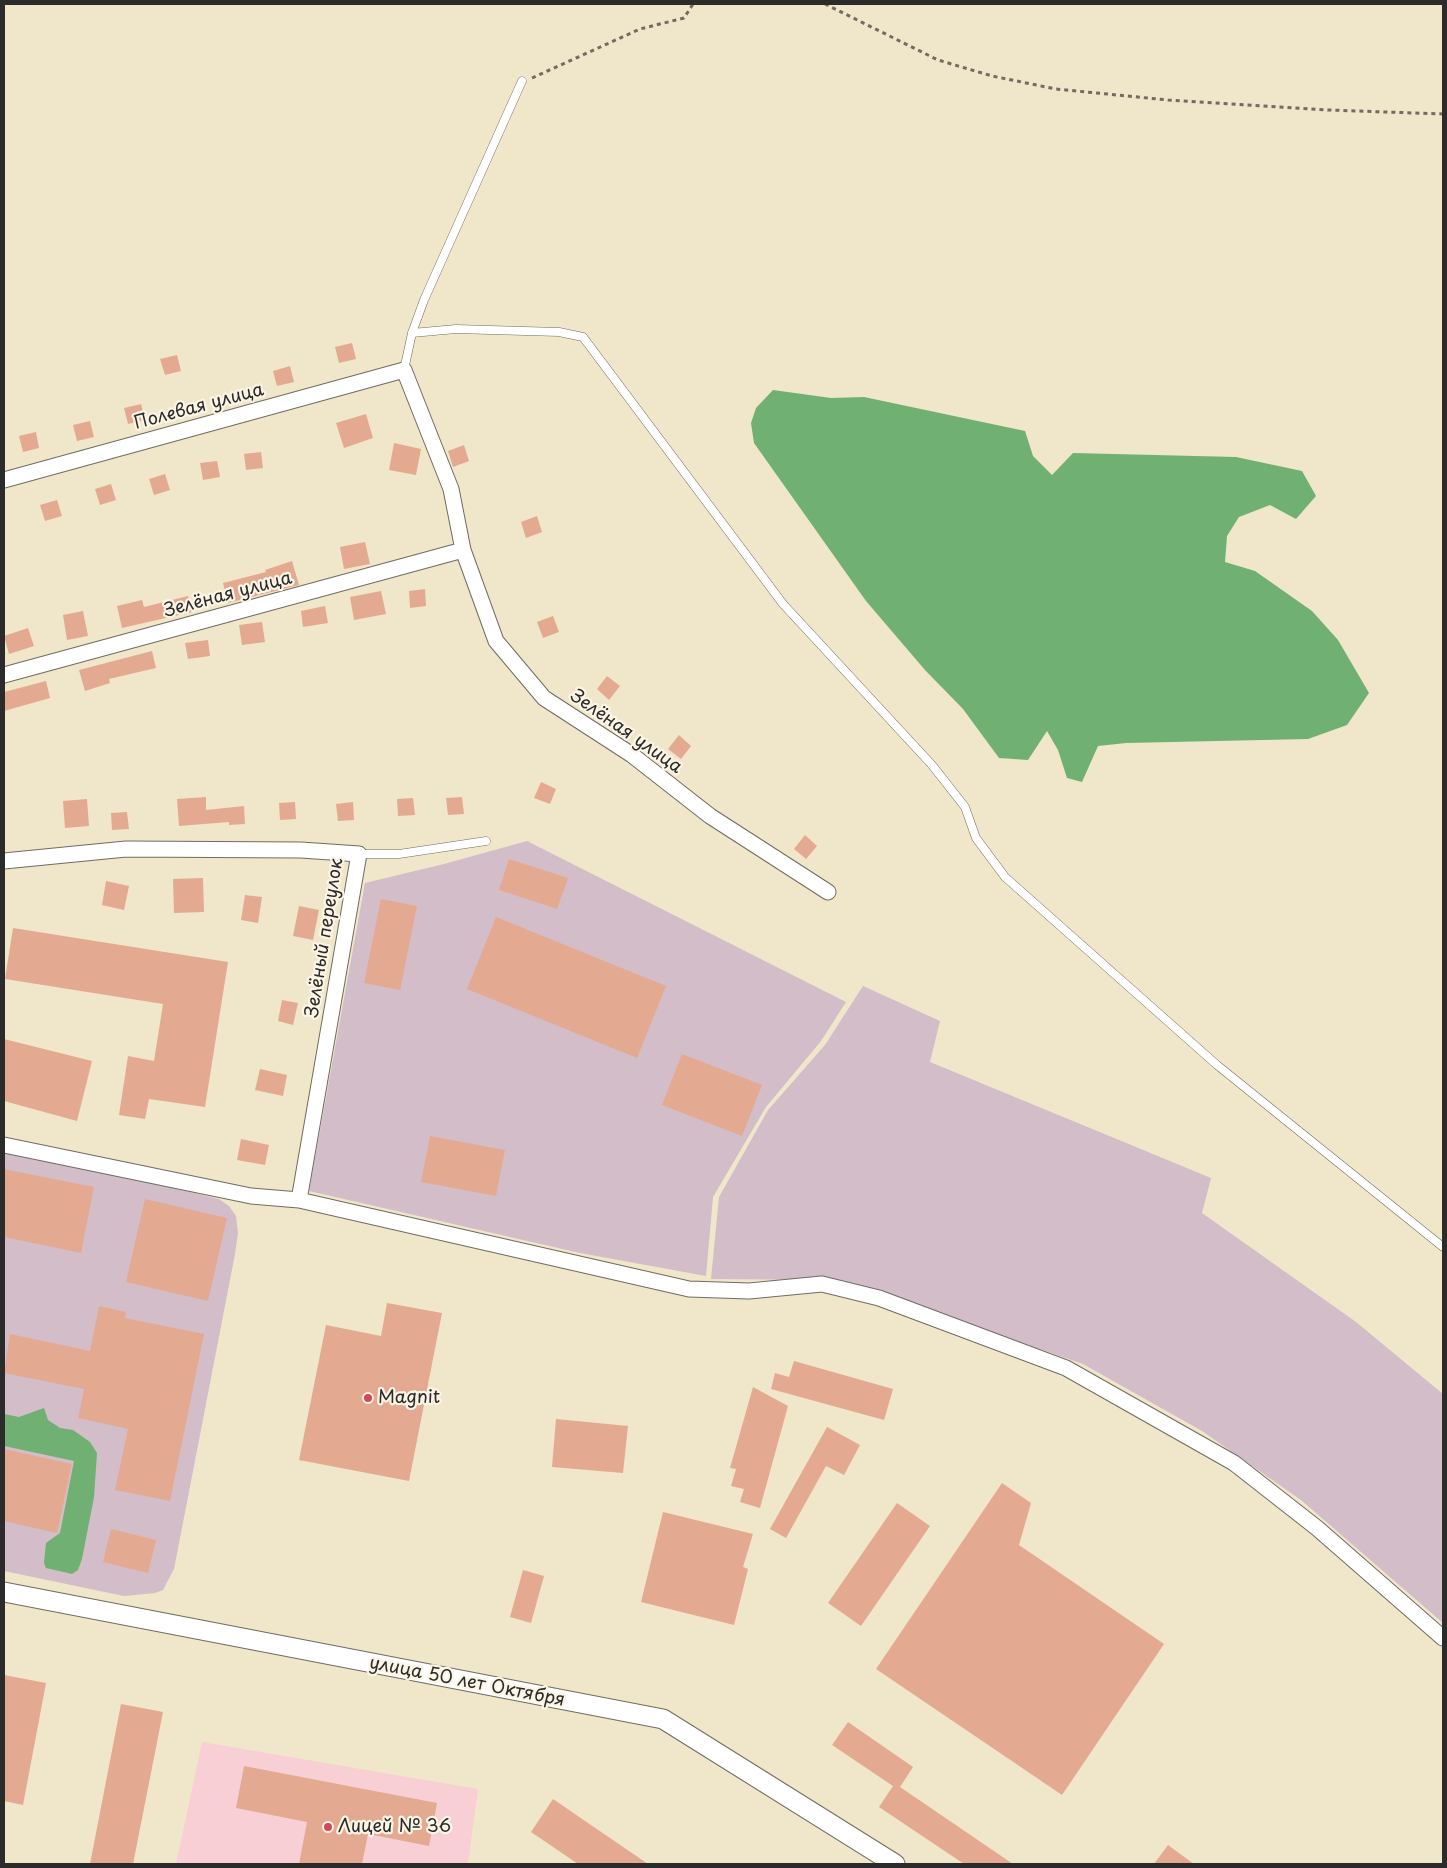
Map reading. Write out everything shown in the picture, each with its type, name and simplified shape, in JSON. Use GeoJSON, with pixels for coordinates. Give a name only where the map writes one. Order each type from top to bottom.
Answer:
{"type":"FeatureCollection","features":[{"type":"Feature","properties":{"kind":"street","name":"Полевая улица"},"geometry":{"type":"LineString","coordinates":[[4,480],[404,370]]}},
{"type":"Feature","properties":{"kind":"street","name":"Зелёная улица"},"geometry":{"type":"LineString","coordinates":[[404,370],[451,489],[463,550],[496,641],[544,698],[632,755],[710,816],[828,892]]}},
{"type":"Feature","properties":{"kind":"street","name":"Зелёная улица"},"geometry":{"type":"LineString","coordinates":[[4,676],[463,550]]}},
{"type":"Feature","properties":{"kind":"street","name":"Зелёный переулок"},"geometry":{"type":"LineString","coordinates":[[4,861],[126,849],[301,850],[359,854],[299,1200]]}},
{"type":"Feature","properties":{"kind":"street"},"geometry":{"type":"LineString","coordinates":[[4,1145],[251,1196],[299,1200],[689,1289],[750,1291],[822,1284],[879,1298],[1066,1368],[1234,1463],[1317,1528],[1443,1638]]}},
{"type":"Feature","properties":{"kind":"street","name":"улица 50 лет Октября"},"geometry":{"type":"LineString","coordinates":[[4,1592],[662,1719],[895,1864]]}},
{"type":"Feature","properties":{"kind":"lane"},"geometry":{"type":"LineString","coordinates":[[404,370],[412,333],[522,81]]}},
{"type":"Feature","properties":{"kind":"lane"},"geometry":{"type":"LineString","coordinates":[[412,333],[456,329],[559,332],[583,337],[783,604],[932,765],[966,807],[976,838],[1004,877],[1217,1065],[1443,1247]]}},
{"type":"Feature","properties":{"kind":"lane"},"geometry":{"type":"LineString","coordinates":[[359,854],[399,854],[486,841]]}},
{"type":"Feature","properties":{"kind":"path"},"geometry":{"type":"LineString","coordinates":[[522,81],[546,73],[604,44],[640,29],[684,18],[694,4]]}},
{"type":"Feature","properties":{"kind":"path"},"geometry":{"type":"LineString","coordinates":[[825,4],[938,60],[992,76],[1056,89],[1310,109],[1443,114]]}},
{"type":"Feature","properties":{"kind":"shaded area"},"geometry":{"type":"Polygon","coordinates":[[[527,841],[846,1002],[821,1041],[766,1107],[713,1197],[706,1276],[580,1253],[309,1191],[365,883],[527,841]]]}},
{"type":"Feature","properties":{"kind":"shaded area"},"geometry":{"type":"Polygon","coordinates":[[[863,986],[940,1021],[930,1062],[1211,1178],[1202,1213],[1356,1322],[1443,1394],[1443,1623],[1301,1500],[1202,1431],[1083,1364],[841,1280],[711,1279],[719,1197],[768,1110],[825,1045],[863,986]]]}},
{"type":"Feature","properties":{"kind":"shaded area"},"geometry":{"type":"Polygon","coordinates":[[[4,1151],[94,1169],[219,1199],[229,1206],[236,1216],[238,1233],[235,1254],[174,1569],[163,1590],[155,1593],[124,1596],[4,1571],[4,1151]]]}},
{"type":"Feature","properties":{"kind":"shaded area","name":"Лицей № 36"},"geometry":{"type":"Polygon","coordinates":[[[202,1742],[478,1789],[468,1864],[176,1864],[202,1742]]]}},
{"type":"Feature","properties":{"kind":"green space"},"geometry":{"type":"Polygon","coordinates":[[[773,390],[831,398],[864,397],[1025,431],[1033,456],[1052,475],[1073,453],[1236,457],[1302,471],[1316,496],[1296,519],[1270,505],[1239,517],[1227,536],[1225,562],[1255,571],[1312,611],[1338,640],[1369,693],[1347,725],[1308,739],[1126,743],[1098,746],[1082,782],[1067,778],[1058,750],[1047,731],[1028,760],[999,758],[963,709],[925,670],[866,601],[754,443],[751,423],[756,408],[773,390]]]}},
{"type":"Feature","properties":{"kind":"green space"},"geometry":{"type":"Polygon","coordinates":[[[44,1408],[48,1420],[60,1428],[73,1430],[90,1442],[97,1453],[94,1497],[82,1559],[78,1570],[72,1574],[46,1568],[44,1563],[46,1543],[60,1533],[74,1461],[4,1446],[4,1414],[19,1417],[44,1408]]]}},
{"type":"Feature","properties":{"kind":"building"},"geometry":{"type":"Polygon","coordinates":[[[352,343],[356,359],[339,363],[335,347],[352,343]]]}},
{"type":"Feature","properties":{"kind":"building"},"geometry":{"type":"Polygon","coordinates":[[[177,355],[181,371],[165,375],[160,359],[177,355]]]}},
{"type":"Feature","properties":{"kind":"building"},"geometry":{"type":"Polygon","coordinates":[[[290,366],[294,382],[277,386],[273,371],[290,366]]]}},
{"type":"Feature","properties":{"kind":"building"},"geometry":{"type":"Polygon","coordinates":[[[141,404],[145,420],[128,424],[124,408],[141,404]]]}},
{"type":"Feature","properties":{"kind":"building"},"geometry":{"type":"Polygon","coordinates":[[[366,414],[373,438],[344,448],[336,423],[366,414]]]}},
{"type":"Feature","properties":{"kind":"building"},"geometry":{"type":"Polygon","coordinates":[[[90,421],[94,437],[77,441],[73,425],[90,421]]]}},
{"type":"Feature","properties":{"kind":"building"},"geometry":{"type":"Polygon","coordinates":[[[36,432],[39,448],[23,452],[19,436],[36,432]]]}},
{"type":"Feature","properties":{"kind":"building"},"geometry":{"type":"Polygon","coordinates":[[[394,443],[421,449],[416,475],[389,470],[394,443]]]}},
{"type":"Feature","properties":{"kind":"building"},"geometry":{"type":"Polygon","coordinates":[[[464,445],[469,461],[453,467],[448,451],[464,445]]]}},
{"type":"Feature","properties":{"kind":"building"},"geometry":{"type":"Polygon","coordinates":[[[261,452],[263,468],[246,470],[244,454],[261,452]]]}},
{"type":"Feature","properties":{"kind":"building"},"geometry":{"type":"Polygon","coordinates":[[[217,461],[220,477],[203,480],[200,463],[217,461]]]}},
{"type":"Feature","properties":{"kind":"building"},"geometry":{"type":"Polygon","coordinates":[[[165,474],[170,490],[154,495],[149,479],[165,474]]]}},
{"type":"Feature","properties":{"kind":"building"},"geometry":{"type":"Polygon","coordinates":[[[111,484],[116,500],[100,505],[95,489],[111,484]]]}},
{"type":"Feature","properties":{"kind":"building"},"geometry":{"type":"Polygon","coordinates":[[[57,500],[62,516],[45,521],[40,505],[57,500]]]}},
{"type":"Feature","properties":{"kind":"building"},"geometry":{"type":"Polygon","coordinates":[[[537,516],[542,532],[526,538],[521,522],[537,516]]]}},
{"type":"Feature","properties":{"kind":"building"},"geometry":{"type":"Polygon","coordinates":[[[365,542],[370,564],[344,569],[340,547],[365,542]]]}},
{"type":"Feature","properties":{"kind":"building"},"geometry":{"type":"Polygon","coordinates":[[[292,561],[299,585],[228,603],[223,583],[266,572],[265,570],[292,561]]]}},
{"type":"Feature","properties":{"kind":"building"},"geometry":{"type":"Polygon","coordinates":[[[425,589],[426,606],[410,608],[409,591],[425,589]]]}},
{"type":"Feature","properties":{"kind":"building"},"geometry":{"type":"Polygon","coordinates":[[[381,591],[386,614],[354,620],[350,597],[381,591]]]}},
{"type":"Feature","properties":{"kind":"building"},"geometry":{"type":"Polygon","coordinates":[[[188,596],[192,612],[122,628],[117,606],[142,600],[144,607],[188,596]]]}},
{"type":"Feature","properties":{"kind":"building"},"geometry":{"type":"Polygon","coordinates":[[[325,606],[328,623],[303,627],[301,611],[325,606]]]}},
{"type":"Feature","properties":{"kind":"building"},"geometry":{"type":"Polygon","coordinates":[[[83,611],[88,636],[67,640],[63,615],[83,611]]]}},
{"type":"Feature","properties":{"kind":"building"},"geometry":{"type":"Polygon","coordinates":[[[553,616],[559,632],[543,638],[537,622],[553,616]]]}},
{"type":"Feature","properties":{"kind":"building"},"geometry":{"type":"Polygon","coordinates":[[[262,622],[265,642],[242,645],[239,625],[262,622]]]}},
{"type":"Feature","properties":{"kind":"building"},"geometry":{"type":"Polygon","coordinates":[[[28,628],[34,646],[9,654],[4,636],[28,628]]]}},
{"type":"Feature","properties":{"kind":"building"},"geometry":{"type":"Polygon","coordinates":[[[208,640],[210,656],[188,659],[185,643],[208,640]]]}},
{"type":"Feature","properties":{"kind":"building"},"geometry":{"type":"Polygon","coordinates":[[[152,651],[156,668],[109,679],[110,683],[85,691],[79,670],[152,651]]]}},
{"type":"Feature","properties":{"kind":"building"},"geometry":{"type":"Polygon","coordinates":[[[607,676],[620,686],[609,700],[597,689],[607,676]]]}},
{"type":"Feature","properties":{"kind":"building"},"geometry":{"type":"Polygon","coordinates":[[[46,681],[50,698],[4,711],[4,692],[46,681]]]}},
{"type":"Feature","properties":{"kind":"building"},"geometry":{"type":"Polygon","coordinates":[[[679,735],[691,746],[681,759],[668,749],[679,735]]]}},
{"type":"Feature","properties":{"kind":"building"},"geometry":{"type":"Polygon","coordinates":[[[541,782],[556,789],[550,804],[534,798],[541,782]]]}},
{"type":"Feature","properties":{"kind":"building"},"geometry":{"type":"Polygon","coordinates":[[[206,797],[206,810],[244,806],[245,824],[229,825],[229,822],[179,826],[177,799],[206,797]]]}},
{"type":"Feature","properties":{"kind":"building"},"geometry":{"type":"Polygon","coordinates":[[[462,797],[464,814],[448,815],[446,798],[462,797]]]}},
{"type":"Feature","properties":{"kind":"building"},"geometry":{"type":"Polygon","coordinates":[[[413,798],[415,815],[398,816],[397,799],[413,798]]]}},
{"type":"Feature","properties":{"kind":"building"},"geometry":{"type":"Polygon","coordinates":[[[87,799],[89,826],[65,828],[63,801],[87,799]]]}},
{"type":"Feature","properties":{"kind":"building"},"geometry":{"type":"Polygon","coordinates":[[[295,802],[296,819],[280,820],[279,803],[295,802]]]}},
{"type":"Feature","properties":{"kind":"building"},"geometry":{"type":"Polygon","coordinates":[[[353,802],[354,820],[338,821],[336,804],[353,802]]]}},
{"type":"Feature","properties":{"kind":"building"},"geometry":{"type":"Polygon","coordinates":[[[127,812],[129,829],[112,830],[111,813],[127,812]]]}},
{"type":"Feature","properties":{"kind":"building"},"geometry":{"type":"Polygon","coordinates":[[[805,835],[817,846],[806,859],[794,849],[805,835]]]}},
{"type":"Feature","properties":{"kind":"building"},"geometry":{"type":"Polygon","coordinates":[[[509,859],[568,878],[557,909],[499,890],[509,859]]]}},
{"type":"Feature","properties":{"kind":"building"},"geometry":{"type":"Polygon","coordinates":[[[203,878],[204,912],[174,913],[173,879],[203,878]]]}},
{"type":"Feature","properties":{"kind":"building"},"geometry":{"type":"Polygon","coordinates":[[[106,881],[129,886],[124,910],[102,905],[106,881]]]}},
{"type":"Feature","properties":{"kind":"building"},"geometry":{"type":"Polygon","coordinates":[[[245,895],[262,897],[258,923],[241,920],[245,895]]]}},
{"type":"Feature","properties":{"kind":"building"},"geometry":{"type":"Polygon","coordinates":[[[381,899],[417,906],[400,990],[364,983],[381,899]]]}},
{"type":"Feature","properties":{"kind":"building"},"geometry":{"type":"Polygon","coordinates":[[[299,906],[319,910],[313,940],[293,936],[299,906]]]}},
{"type":"Feature","properties":{"kind":"building"},"geometry":{"type":"Polygon","coordinates":[[[496,917],[666,986],[637,1058],[467,989],[496,917]]]}},
{"type":"Feature","properties":{"kind":"building"},"geometry":{"type":"Polygon","coordinates":[[[13,928],[228,962],[205,1107],[149,1099],[145,1119],[119,1115],[128,1056],[154,1061],[163,1004],[5,979],[13,928]]]}},
{"type":"Feature","properties":{"kind":"building"},"geometry":{"type":"Polygon","coordinates":[[[282,1000],[298,1003],[293,1025],[278,1021],[282,1000]]]}},
{"type":"Feature","properties":{"kind":"building"},"geometry":{"type":"Polygon","coordinates":[[[4,1039],[92,1061],[77,1121],[4,1101],[4,1039]]]}},
{"type":"Feature","properties":{"kind":"building"},"geometry":{"type":"Polygon","coordinates":[[[682,1054],[762,1085],[742,1136],[662,1105],[682,1054]]]}},
{"type":"Feature","properties":{"kind":"building"},"geometry":{"type":"Polygon","coordinates":[[[260,1069],[287,1075],[283,1096],[255,1090],[260,1069]]]}},
{"type":"Feature","properties":{"kind":"building"},"geometry":{"type":"Polygon","coordinates":[[[430,1136],[505,1150],[496,1196],[421,1182],[430,1136]]]}},
{"type":"Feature","properties":{"kind":"building"},"geometry":{"type":"Polygon","coordinates":[[[241,1139],[269,1145],[265,1165],[237,1160],[241,1139]]]}},
{"type":"Feature","properties":{"kind":"building"},"geometry":{"type":"Polygon","coordinates":[[[4,1169],[94,1187],[81,1253],[4,1237],[4,1169]]]}},
{"type":"Feature","properties":{"kind":"building"},"geometry":{"type":"Polygon","coordinates":[[[145,1199],[227,1218],[208,1301],[126,1282],[145,1199]]]}},
{"type":"Feature","properties":{"kind":"building","name":"Magnit"},"geometry":{"type":"Polygon","coordinates":[[[387,1303],[442,1313],[409,1481],[299,1460],[326,1325],[381,1336],[387,1303]]]}},
{"type":"Feature","properties":{"kind":"building"},"geometry":{"type":"Polygon","coordinates":[[[99,1306],[126,1312],[125,1318],[204,1334],[170,1501],[115,1490],[128,1429],[78,1418],[84,1389],[4,1373],[10,1334],[90,1351],[99,1306]]]}},
{"type":"Feature","properties":{"kind":"building"},"geometry":{"type":"Polygon","coordinates":[[[794,1361],[893,1389],[884,1420],[771,1389],[775,1373],[789,1377],[794,1361]]]}},
{"type":"Feature","properties":{"kind":"building"},"geometry":{"type":"Polygon","coordinates":[[[753,1387],[788,1406],[760,1508],[740,1502],[744,1489],[731,1486],[736,1469],[730,1468],[753,1387]]]}},
{"type":"Feature","properties":{"kind":"building"},"geometry":{"type":"Polygon","coordinates":[[[556,1419],[628,1426],[623,1473],[552,1467],[556,1419]]]}},
{"type":"Feature","properties":{"kind":"building"},"geometry":{"type":"Polygon","coordinates":[[[827,1427],[860,1445],[844,1475],[826,1466],[786,1538],[770,1529],[827,1427]]]}},
{"type":"Feature","properties":{"kind":"building"},"geometry":{"type":"Polygon","coordinates":[[[4,1449],[72,1464],[57,1533],[4,1521],[4,1449]]]}},
{"type":"Feature","properties":{"kind":"building"},"geometry":{"type":"Polygon","coordinates":[[[1002,1483],[1031,1503],[1019,1545],[1164,1644],[1062,1795],[876,1669],[1002,1483]]]}},
{"type":"Feature","properties":{"kind":"building"},"geometry":{"type":"Polygon","coordinates":[[[897,1503],[930,1526],[861,1626],[828,1603],[897,1503]]]}},
{"type":"Feature","properties":{"kind":"building"},"geometry":{"type":"Polygon","coordinates":[[[663,1512],[753,1534],[743,1567],[748,1569],[734,1625],[641,1602],[663,1512]]]}},
{"type":"Feature","properties":{"kind":"building"},"geometry":{"type":"Polygon","coordinates":[[[111,1529],[156,1540],[148,1573],[103,1562],[111,1529]]]}},
{"type":"Feature","properties":{"kind":"building"},"geometry":{"type":"Polygon","coordinates":[[[523,1570],[544,1576],[531,1623],[510,1617],[523,1570]]]}},
{"type":"Feature","properties":{"kind":"building"},"geometry":{"type":"Polygon","coordinates":[[[4,1675],[46,1683],[23,1805],[4,1801],[4,1675]]]}},
{"type":"Feature","properties":{"kind":"building"},"geometry":{"type":"Polygon","coordinates":[[[121,1704],[163,1712],[133,1864],[90,1864],[121,1704]]]}},
{"type":"Feature","properties":{"kind":"building"},"geometry":{"type":"Polygon","coordinates":[[[848,1722],[913,1767],[900,1787],[1013,1864],[964,1864],[879,1807],[893,1786],[832,1745],[848,1722]]]}},
{"type":"Feature","properties":{"kind":"building"},"geometry":{"type":"Polygon","coordinates":[[[244,1766],[437,1803],[429,1846],[368,1834],[362,1864],[299,1864],[307,1822],[236,1808],[244,1766]]]}},
{"type":"Feature","properties":{"kind":"building"},"geometry":{"type":"Polygon","coordinates":[[[553,1799],[648,1864],[578,1864],[531,1832],[553,1799]]]}},
{"type":"Feature","properties":{"kind":"building"},"geometry":{"type":"Polygon","coordinates":[[[1168,1845],[1194,1864],[1154,1864],[1168,1845]]]}},
{"type":"Feature","properties":{"kind":"place","name":"Magnit"},"geometry":{"type":"Point","coordinates":[368,1398]}},
{"type":"Feature","properties":{"kind":"place","name":"Лицей № 36"},"geometry":{"type":"Point","coordinates":[328,1827]}}]}
